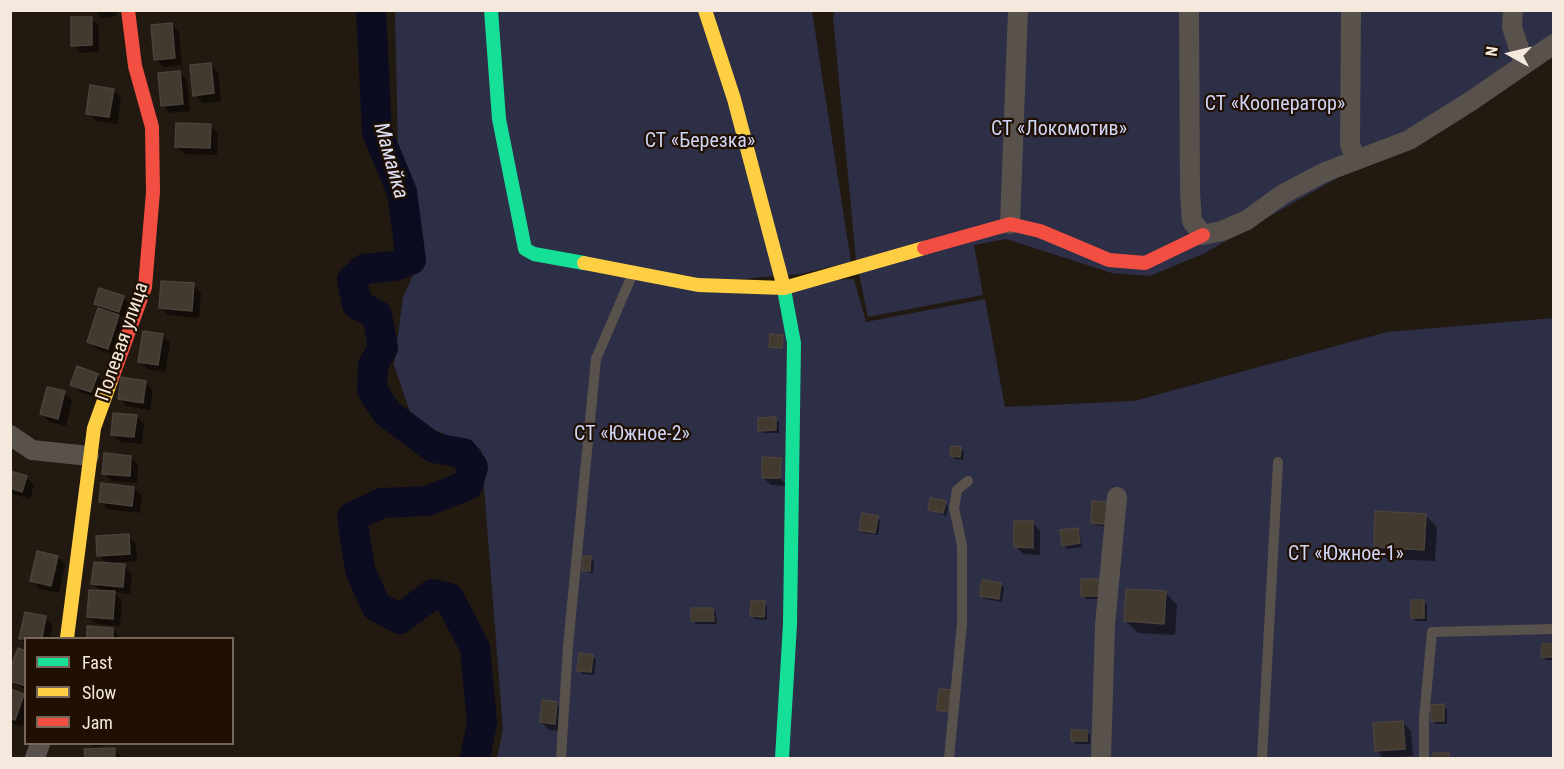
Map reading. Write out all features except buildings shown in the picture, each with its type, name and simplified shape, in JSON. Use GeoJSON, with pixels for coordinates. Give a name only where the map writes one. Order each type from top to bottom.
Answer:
{"type":"FeatureCollection","features":[{"type":"Feature","properties":{"kind":"street","name":"Полевая улица"},"geometry":{"type":"LineString","coordinates":[[67,637],[94,428],[145,287],[153,192],[152,127],[135,66],[128,10]]}},
{"type":"Feature","properties":{"kind":"street"},"geometry":{"type":"LineString","coordinates":[[491,10],[499,119],[520,234],[525,249],[534,254],[698,285],[784,288],[1010,224],[1040,231],[1109,260],[1145,263],[1203,235],[1222,231],[1247,220],[1283,194],[1325,172],[1409,140],[1554,44]]}},
{"type":"Feature","properties":{"kind":"street"},"geometry":{"type":"LineString","coordinates":[[705,10],[734,99],[784,288],[794,344],[790,624],[782,759]]}},
{"type":"Feature","properties":{"kind":"street"},"geometry":{"type":"LineString","coordinates":[[1010,224],[1018,10]]}},
{"type":"Feature","properties":{"kind":"street"},"geometry":{"type":"LineString","coordinates":[[1189,10],[1190,192],[1192,221],[1203,235]]}},
{"type":"Feature","properties":{"kind":"street"},"geometry":{"type":"LineString","coordinates":[[1350,10],[1350,144],[1356,160]]}},
{"type":"Feature","properties":{"kind":"street"},"geometry":{"type":"LineString","coordinates":[[1513,10],[1512,27],[1524,64]]}},
{"type":"Feature","properties":{"kind":"street"},"geometry":{"type":"LineString","coordinates":[[10,435],[32,450],[90,456]]}},
{"type":"Feature","properties":{"kind":"street"},"geometry":{"type":"LineString","coordinates":[[1101,759],[1105,625],[1117,497]]}},
{"type":"Feature","properties":{"kind":"lane"},"geometry":{"type":"LineString","coordinates":[[561,759],[568,646],[596,359],[633,272]]}},
{"type":"Feature","properties":{"kind":"lane"},"geometry":{"type":"LineString","coordinates":[[1262,759],[1278,462]]}},
{"type":"Feature","properties":{"kind":"lane"},"geometry":{"type":"LineString","coordinates":[[949,759],[962,624],[962,545],[954,508],[957,490],[968,481]]}},
{"type":"Feature","properties":{"kind":"lane"},"geometry":{"type":"LineString","coordinates":[[1424,759],[1424,718],[1432,632],[1554,628]]}},
{"type":"Feature","properties":{"kind":"green space","name":"СТ «Локомотив»"},"geometry":{"type":"Polygon","coordinates":[[[835,10],[1553,11],[1553,56],[1203,254],[1150,276],[1112,273],[1006,239],[974,245],[983,295],[868,317],[856,260],[833,17],[835,10]]]}},
{"type":"Feature","properties":{"kind":"green space"},"geometry":{"type":"Polygon","coordinates":[[[395,11],[812,11],[851,262],[800,274],[672,285],[854,279],[866,322],[985,299],[1005,407],[1134,401],[1387,332],[1553,318],[1553,758],[497,758],[503,730],[481,449],[413,421],[394,365],[403,297],[420,260],[398,151],[395,11]]]}},
{"type":"Feature","properties":{"kind":"waterway","name":"Мамайка"},"geometry":{"type":"LineString","coordinates":[[371,10],[377,132],[402,192],[411,260],[395,266],[364,269],[352,280],[357,304],[377,315],[383,348],[373,365],[372,390],[387,413],[434,448],[463,453],[473,467],[468,485],[427,501],[382,503],[352,517],[360,570],[376,606],[400,619],[433,594],[449,598],[475,648],[482,723],[475,758]]}},
{"type":"Feature","properties":{"kind":"traffic: fast"},"geometry":{"type":"LineString","coordinates":[[491,10],[499,119],[525,249],[534,254],[584,263]]}},
{"type":"Feature","properties":{"kind":"traffic: fast"},"geometry":{"type":"LineString","coordinates":[[782,758],[790,624],[794,343],[783,284]]}},
{"type":"Feature","properties":{"kind":"traffic: slow"},"geometry":{"type":"LineString","coordinates":[[705,10],[734,99],[783,284]]}},
{"type":"Feature","properties":{"kind":"traffic: slow"},"geometry":{"type":"LineString","coordinates":[[584,263],[698,285],[784,288],[924,248]]}},
{"type":"Feature","properties":{"kind":"traffic: slow"},"geometry":{"type":"LineString","coordinates":[[67,637],[94,428],[112,378]]}},
{"type":"Feature","properties":{"kind":"traffic: jam"},"geometry":{"type":"LineString","coordinates":[[112,378],[145,287],[153,192],[152,127],[135,66],[128,10]]}},
{"type":"Feature","properties":{"kind":"traffic: jam"},"geometry":{"type":"LineString","coordinates":[[924,248],[1010,224],[1040,231],[1109,260],[1145,263],[1203,235]]}},
{"type":"Feature","properties":{"kind":"park label","name":"СТ «Кооператор»"},"geometry":{"type":"Point","coordinates":[1275,105]}},
{"type":"Feature","properties":{"kind":"park label","name":"СТ «Березка»"},"geometry":{"type":"Point","coordinates":[700,142]}},
{"type":"Feature","properties":{"kind":"park label","name":"СТ «Южное-2»"},"geometry":{"type":"Point","coordinates":[632,435]}},
{"type":"Feature","properties":{"kind":"park label","name":"СТ «Южное-1»"},"geometry":{"type":"Point","coordinates":[1346,555]}}]}
